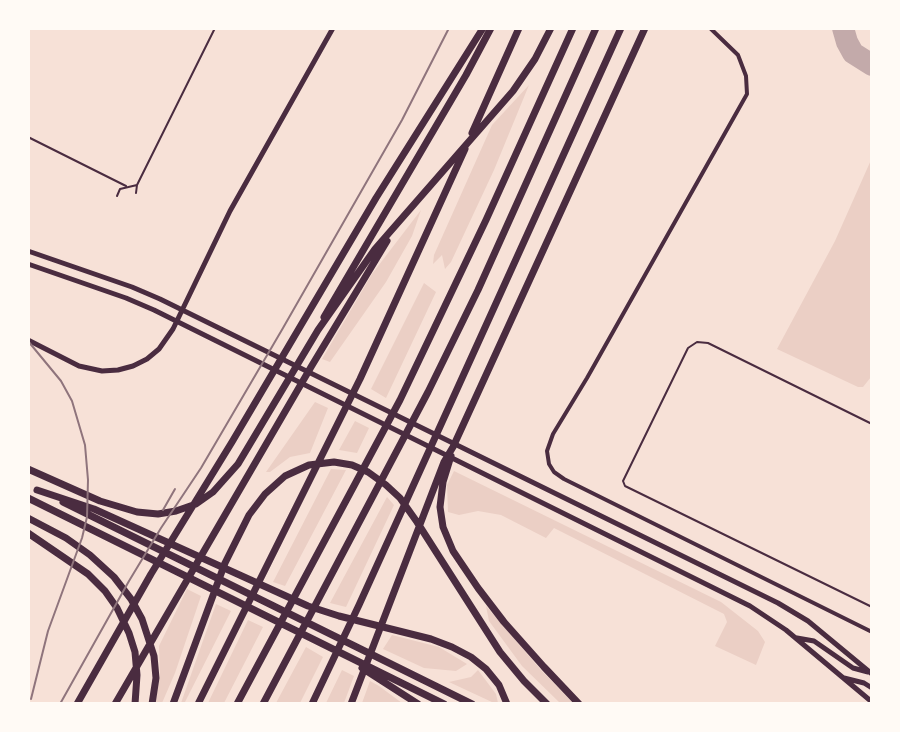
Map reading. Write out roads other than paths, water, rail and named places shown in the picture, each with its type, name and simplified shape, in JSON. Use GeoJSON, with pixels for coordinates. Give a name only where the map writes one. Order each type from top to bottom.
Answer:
{"type":"FeatureCollection","features":[{"type":"Feature","properties":{"kind":"highway"},"geometry":{"type":"LineString","coordinates":[[77,704],[151,574],[232,442],[360,224],[483,28]]}},
{"type":"Feature","properties":{"kind":"highway"},"geometry":{"type":"LineString","coordinates":[[318,330],[327,310],[466,75],[490,28]]}},
{"type":"Feature","properties":{"kind":"highway"},"geometry":{"type":"LineString","coordinates":[[198,704],[378,340],[519,28]]}},
{"type":"Feature","properties":{"kind":"highway"},"geometry":{"type":"LineString","coordinates":[[28,469],[128,510],[158,514],[186,508],[204,499],[226,479],[243,456],[318,330],[375,249],[513,90],[535,59],[551,28]]}},
{"type":"Feature","properties":{"kind":"highway"},"geometry":{"type":"LineString","coordinates":[[237,704],[400,400],[486,220],[573,28]]}},
{"type":"Feature","properties":{"kind":"highway"},"geometry":{"type":"LineString","coordinates":[[262,704],[433,382],[478,290],[596,28]]}},
{"type":"Feature","properties":{"kind":"highway"},"geometry":{"type":"LineString","coordinates":[[312,704],[364,595],[621,28]]}},
{"type":"Feature","properties":{"kind":"highway"},"geometry":{"type":"LineString","coordinates":[[351,704],[444,462],[453,447],[645,28]]}},
{"type":"Feature","properties":{"kind":"highway"},"geometry":{"type":"LineString","coordinates":[[115,704],[394,228]]}},
{"type":"Feature","properties":{"kind":"highway"},"geometry":{"type":"LineString","coordinates":[[453,447],[442,482],[440,502],[443,527],[450,545],[491,605],[528,650],[579,704]]}},
{"type":"Feature","properties":{"kind":"highway"},"geometry":{"type":"LineString","coordinates":[[173,704],[225,563],[249,515],[270,488],[285,476],[298,469],[334,462],[359,468],[379,479],[399,498],[417,522],[467,603],[512,667],[547,704]]}},
{"type":"Feature","properties":{"kind":"highway"},"geometry":{"type":"LineString","coordinates":[[28,485],[472,704]]}},
{"type":"Feature","properties":{"kind":"highway"},"geometry":{"type":"LineString","coordinates":[[37,490],[94,509],[308,606],[452,646],[486,669],[502,691],[507,704]]}},
{"type":"Feature","properties":{"kind":"highway"},"geometry":{"type":"LineString","coordinates":[[28,498],[342,653],[418,704]]}},
{"type":"Feature","properties":{"kind":"highway"},"geometry":{"type":"LineString","coordinates":[[28,518],[73,543],[99,562],[114,577],[139,612],[154,656],[156,678],[152,704]]}},
{"type":"Feature","properties":{"kind":"highway"},"geometry":{"type":"LineString","coordinates":[[28,533],[82,569],[110,597],[122,616],[132,641],[136,662],[135,704]]}},
{"type":"Feature","properties":{"kind":"highway"},"geometry":{"type":"LineString","coordinates":[[379,676],[444,704]]}},
{"type":"Feature","properties":{"kind":"main road"},"geometry":{"type":"LineString","coordinates":[[28,340],[86,369],[110,371],[133,366],[153,354],[166,341],[230,211],[333,28]]}},
{"type":"Feature","properties":{"kind":"main road"},"geometry":{"type":"LineString","coordinates":[[28,250],[160,299],[470,450],[788,609],[817,628],[871,673]]}},
{"type":"Feature","properties":{"kind":"main road"},"geometry":{"type":"LineString","coordinates":[[28,264],[154,310],[750,606],[795,638],[872,702]]}},
{"type":"Feature","properties":{"kind":"main road"},"geometry":{"type":"LineString","coordinates":[[795,638],[813,641],[853,668],[871,673]]}},
{"type":"Feature","properties":{"kind":"main road"},"geometry":{"type":"LineString","coordinates":[[842,678],[864,682],[872,688]]}},
{"type":"Feature","properties":{"kind":"street"},"geometry":{"type":"LineString","coordinates":[[710,28],[738,55],[746,76],[747,94],[553,434],[548,447],[549,464],[554,472],[564,479],[872,632]]}},
{"type":"Feature","properties":{"kind":"lane"},"geometry":{"type":"LineString","coordinates":[[136,193],[136,185],[215,28]]}},
{"type":"Feature","properties":{"kind":"lane"},"geometry":{"type":"LineString","coordinates":[[28,137],[126,186]]}},
{"type":"Feature","properties":{"kind":"lane"},"geometry":{"type":"LineString","coordinates":[[117,196],[120,189],[136,185]]}},
{"type":"Feature","properties":{"kind":"lane"},"geometry":{"type":"LineString","coordinates":[[872,424],[708,344],[697,342],[688,348],[622,481],[625,486],[872,607]]}},
{"type":"Feature","properties":{"kind":"railway"},"geometry":{"type":"LineString","coordinates":[[60,704],[129,581],[201,468],[283,328],[402,120],[449,28]]}},
{"type":"Feature","properties":{"kind":"railway"},"geometry":{"type":"LineString","coordinates":[[28,341],[61,381],[72,401],[85,445],[88,480],[87,517],[82,538],[48,631],[31,699]]}},
{"type":"Feature","properties":{"kind":"railway"},"geometry":{"type":"LineString","coordinates":[[163,510],[175,489]]}}]}
